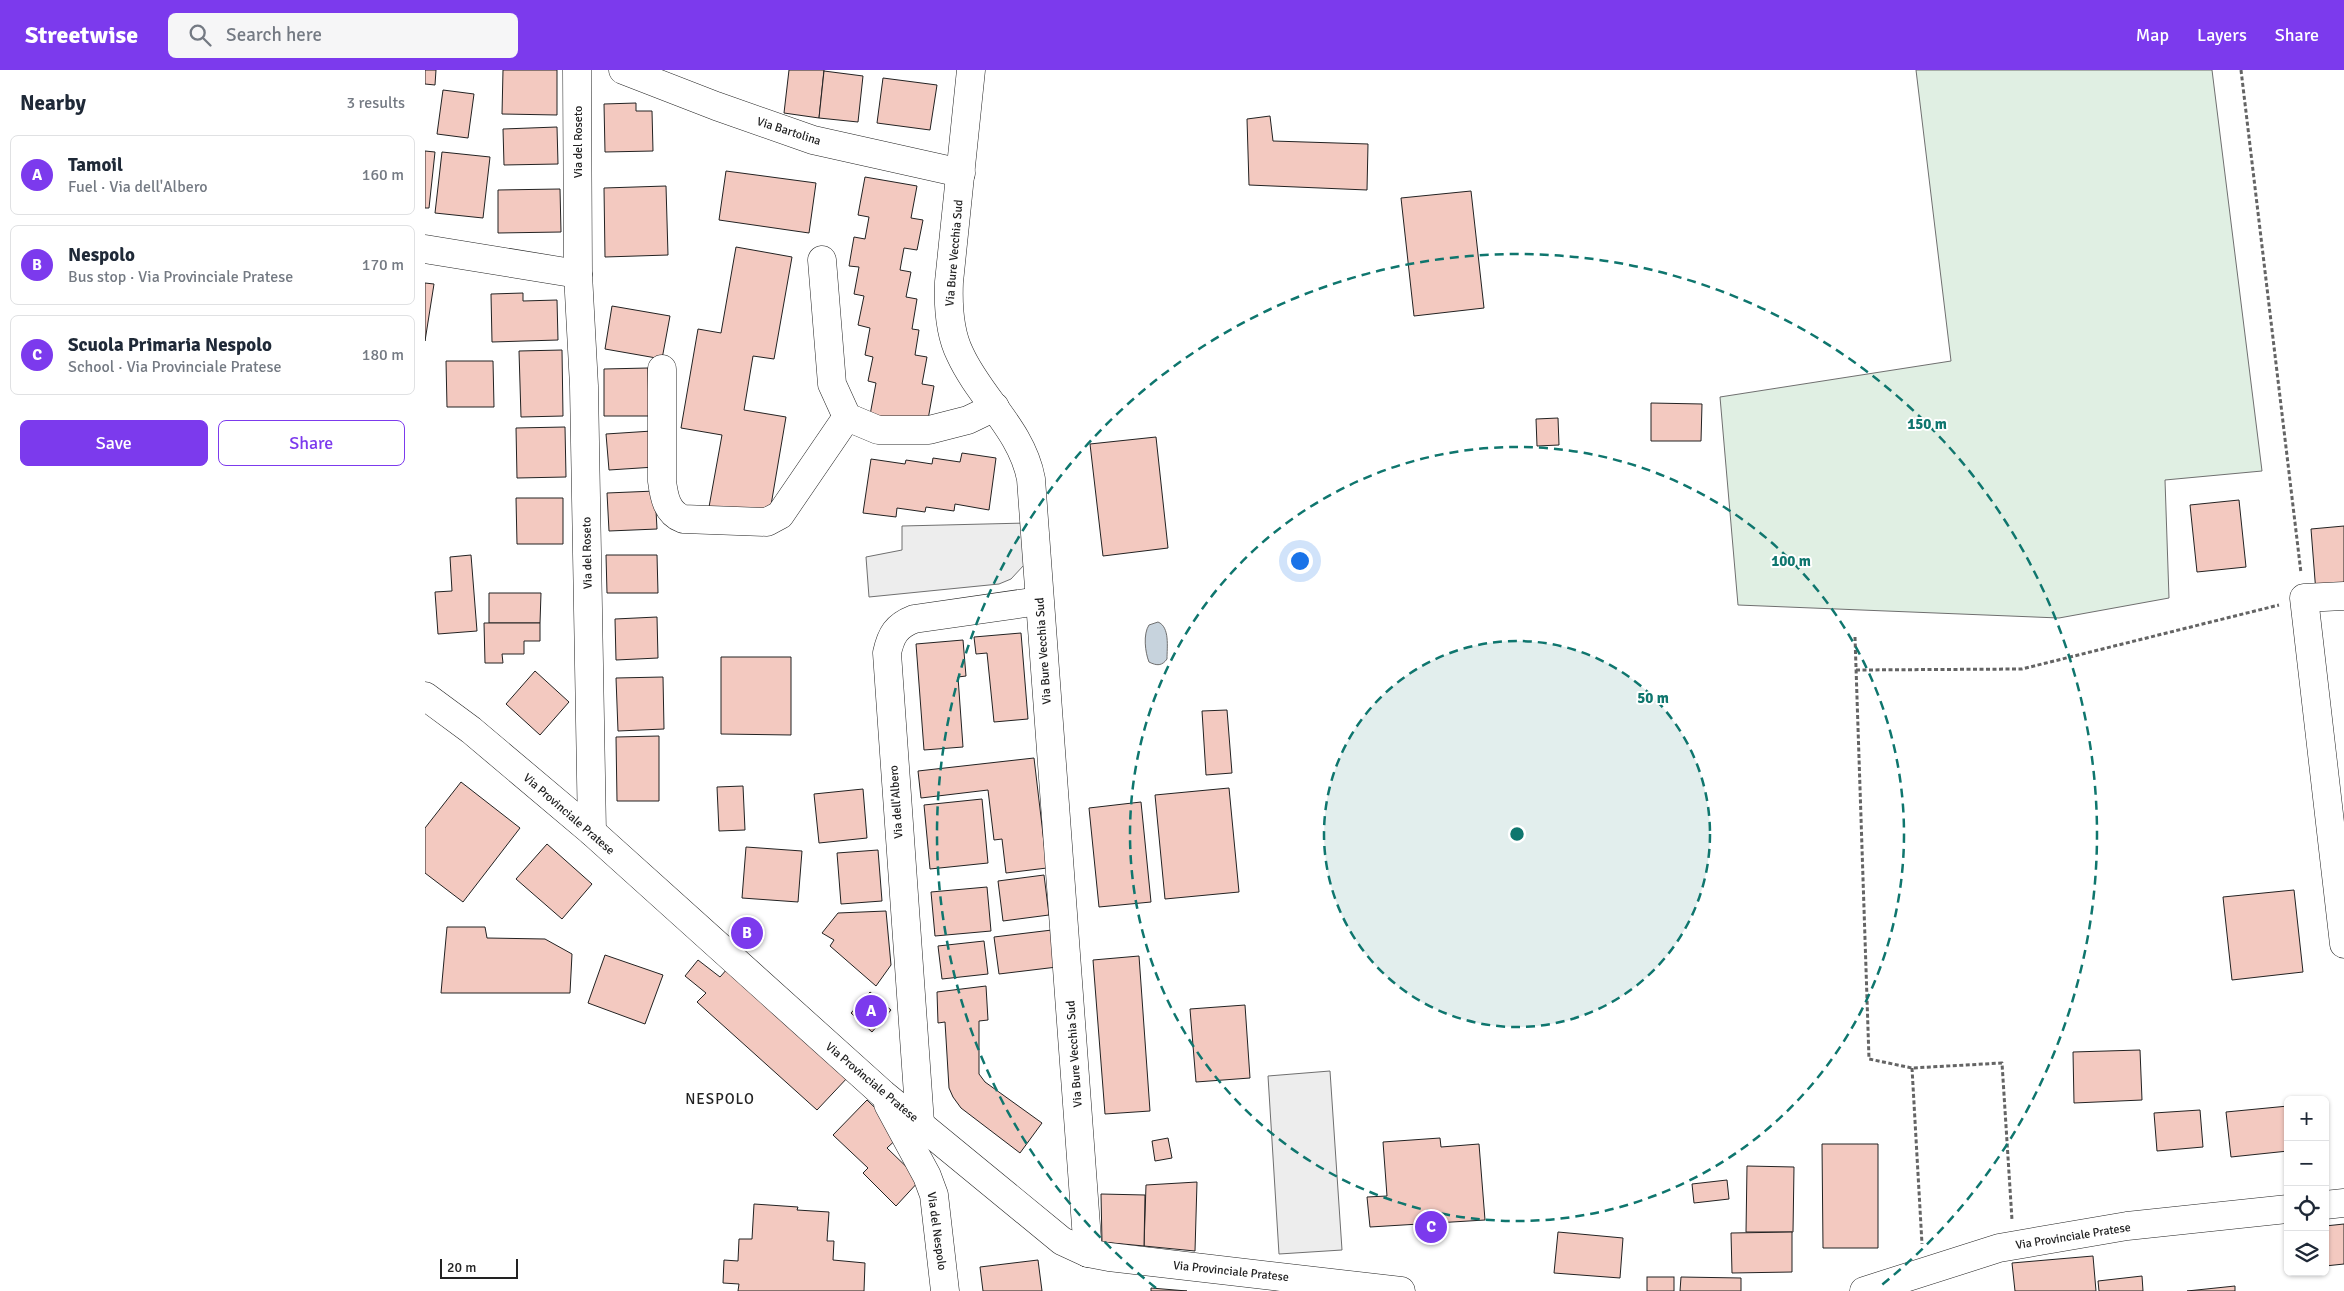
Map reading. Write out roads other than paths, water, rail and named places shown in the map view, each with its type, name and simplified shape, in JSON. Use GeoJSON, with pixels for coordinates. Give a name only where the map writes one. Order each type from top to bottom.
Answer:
{"type":"FeatureCollection","features":[{"type":"Feature","properties":{"kind":"street","name":"Via del Roseto"},"geometry":{"type":"LineString","coordinates":[[577,70],[578,274],[584,396],[592,832]]}},
{"type":"Feature","properties":{"kind":"street","name":"Via Bartolina"},"geometry":{"type":"LineString","coordinates":[[623,70],[716,106],[813,140],[961,172]]}},
{"type":"Feature","properties":{"kind":"street","name":"Via Bure Vecchia Sud"},"geometry":{"type":"LineString","coordinates":[[971,70],[949,282],[950,316],[959,353],[1025,454],[1029,468],[1071,1006],[1088,1252]]}},
{"type":"Feature","properties":{"kind":"street"},"geometry":{"type":"LineString","coordinates":[[425,249],[578,274]]}},
{"type":"Feature","properties":{"kind":"street"},"geometry":{"type":"LineString","coordinates":[[822,260],[832,384],[847,417],[878,430],[929,430],[969,420],[995,407]]}},
{"type":"Feature","properties":{"kind":"street"},"geometry":{"type":"LineString","coordinates":[[662,369],[663,490],[671,511],[683,519],[767,522],[774,520],[780,515],[847,417]]}},
{"type":"Feature","properties":{"kind":"street"},"geometry":{"type":"LineString","coordinates":[[2344,596],[2304,598],[2344,944]]}},
{"type":"Feature","properties":{"kind":"street","name":"Via dell'Albero"},"geometry":{"type":"LineString","coordinates":[[920,1123],[887,674],[887,654],[890,640],[899,626],[914,619],[1039,601]]}},
{"type":"Feature","properties":{"kind":"street","name":"Via Provinciale Pratese"},"geometry":{"type":"LineString","coordinates":[[425,696],[471,730],[592,832],[883,1094],[1045,1229],[1062,1241],[1088,1252],[1129,1260],[1401,1291]]}},
{"type":"Feature","properties":{"kind":"street","name":"Via del Nespolo"},"geometry":{"type":"LineString","coordinates":[[883,1094],[927,1176],[934,1195],[945,1291]]}},
{"type":"Feature","properties":{"kind":"street"},"geometry":{"type":"LineString","coordinates":[[2329,1205],[2344,1203]]}},
{"type":"Feature","properties":{"kind":"street","name":"Via Provinciale Pratese"},"geometry":{"type":"LineString","coordinates":[[1864,1291],[2014,1246],[2127,1226],[2284,1209]]}},
{"type":"Feature","properties":{"kind":"place","name":"Nespolo"},"geometry":{"type":"Point","coordinates":[747,933]}},
{"type":"Feature","properties":{"kind":"place","name":"Tamoil"},"geometry":{"type":"Point","coordinates":[871,1011]}},
{"type":"Feature","properties":{"kind":"place","name":"Scuola Primaria Nespolo"},"geometry":{"type":"Point","coordinates":[1431,1227]}},
{"type":"Feature","properties":{"kind":"district","name":"NESPOLO"},"geometry":{"type":"Point","coordinates":[720,1099]}}]}
